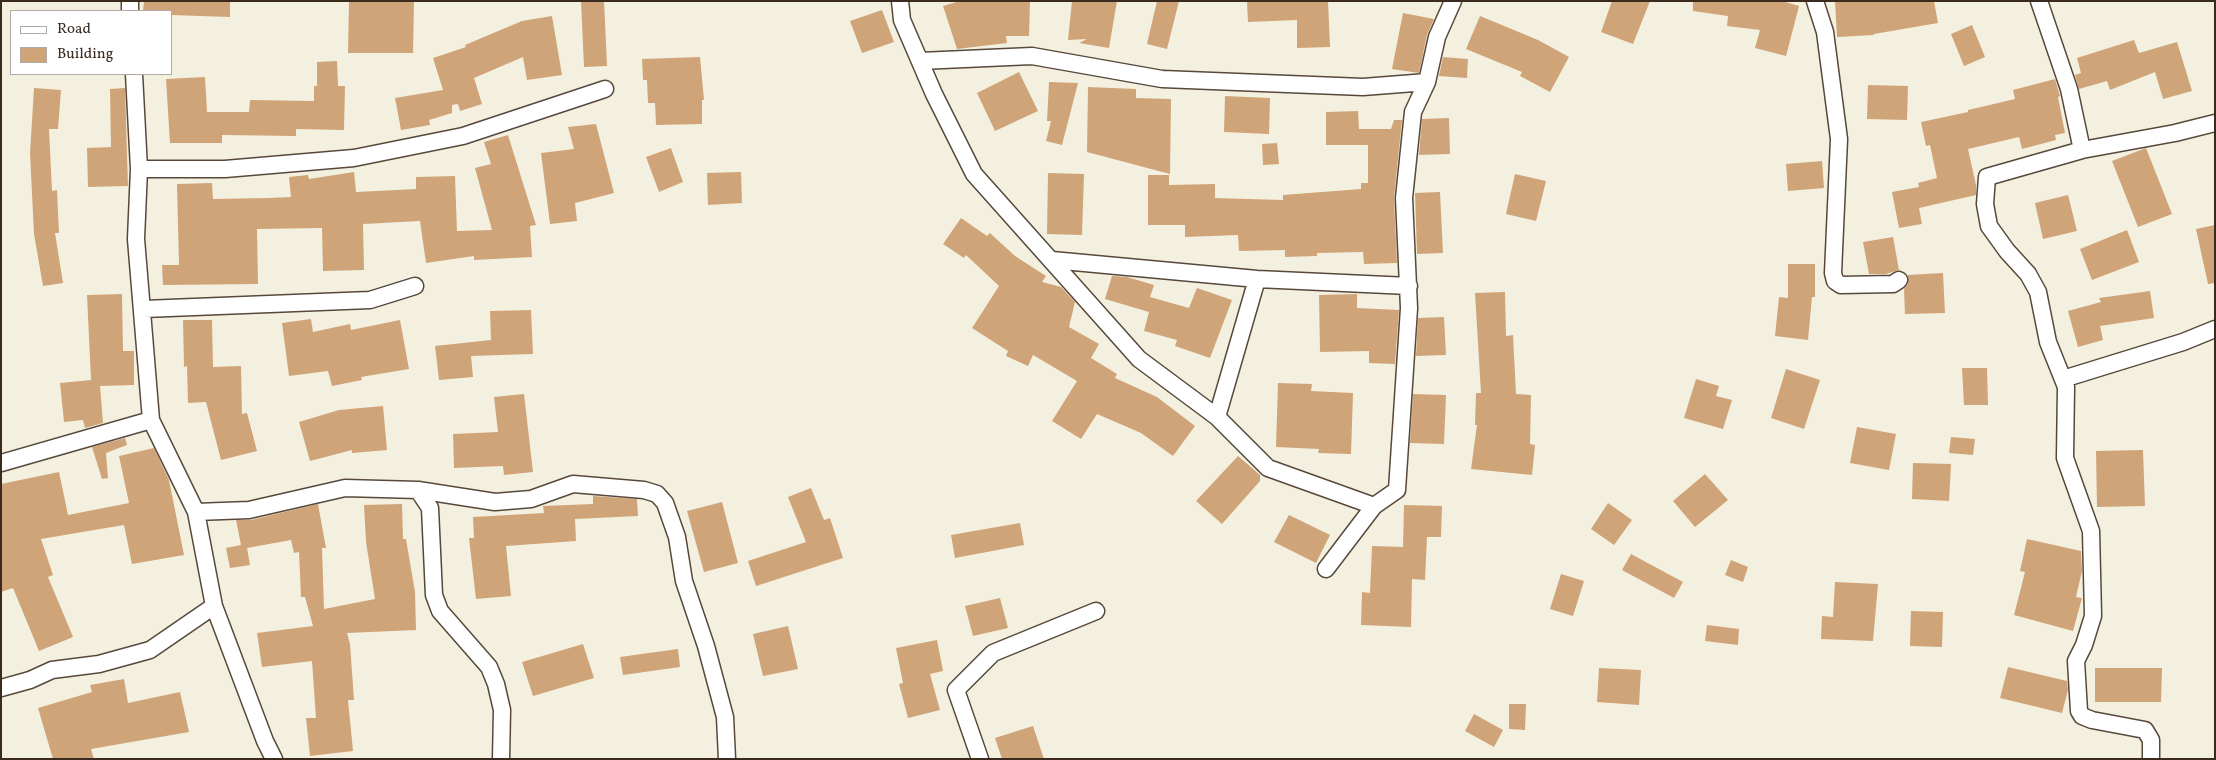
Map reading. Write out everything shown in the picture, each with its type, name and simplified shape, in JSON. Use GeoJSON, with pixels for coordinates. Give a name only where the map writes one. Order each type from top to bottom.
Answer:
{"type":"FeatureCollection","features":[{"type":"Feature","properties":{"kind":"street"},"geometry":{"type":"LineString","coordinates":[[900,1],[902,20],[974,174],[1139,359],[1217,417],[1268,468],[1374,506]]}},
{"type":"Feature","properties":{"kind":"street"},"geometry":{"type":"LineString","coordinates":[[1326,569],[1374,506],[1397,490],[1410,308],[1404,198],[1413,112],[1427,82],[1437,37],[1453,1]]}},
{"type":"Feature","properties":{"kind":"street"},"geometry":{"type":"LineString","coordinates":[[1815,1],[1825,32],[1839,139],[1833,273],[1835,281],[1841,285],[1893,284],[1899,280]]}},
{"type":"Feature","properties":{"kind":"street"},"geometry":{"type":"LineString","coordinates":[[2039,1],[2068,89],[2082,150]]}},
{"type":"Feature","properties":{"kind":"street"},"geometry":{"type":"LineString","coordinates":[[920,61],[1032,56],[1162,79],[1362,87],[1427,82]]}},
{"type":"Feature","properties":{"kind":"street"},"geometry":{"type":"LineString","coordinates":[[134,75],[139,169],[136,239],[144,310],[151,420],[196,512],[214,606],[264,741],[274,759]]}},
{"type":"Feature","properties":{"kind":"street"},"geometry":{"type":"LineString","coordinates":[[139,169],[225,169],[354,158],[463,136],[605,89]]}},
{"type":"Feature","properties":{"kind":"street"},"geometry":{"type":"LineString","coordinates":[[2151,759],[2150,734],[2145,730],[2092,720],[2082,716],[2079,711],[2076,661],[2084,645],[2093,616],[2091,531],[2065,458],[2066,387],[2048,342],[2038,292],[2028,274],[2007,251],[1989,226],[1985,204],[1987,177],[2082,150],[2175,133],[2215,123]]}},
{"type":"Feature","properties":{"kind":"street"},"geometry":{"type":"LineString","coordinates":[[1052,260],[1257,279],[1408,286]]}},
{"type":"Feature","properties":{"kind":"street"},"geometry":{"type":"LineString","coordinates":[[1217,417],[1257,279]]}},
{"type":"Feature","properties":{"kind":"street"},"geometry":{"type":"LineString","coordinates":[[144,310],[370,300],[415,286]]}},
{"type":"Feature","properties":{"kind":"street"},"geometry":{"type":"LineString","coordinates":[[2063,379],[2183,342],[2215,329]]}},
{"type":"Feature","properties":{"kind":"street"},"geometry":{"type":"LineString","coordinates":[[1,463],[151,420]]}},
{"type":"Feature","properties":{"kind":"street"},"geometry":{"type":"LineString","coordinates":[[196,512],[248,510],[345,488],[418,490],[494,502],[531,499],[573,484],[644,490],[658,494],[666,503],[677,537],[684,580],[706,646],[724,717],[727,759]]}},
{"type":"Feature","properties":{"kind":"street"},"geometry":{"type":"LineString","coordinates":[[418,490],[430,508],[434,595],[440,611],[489,667],[496,684],[502,710],[501,759]]}},
{"type":"Feature","properties":{"kind":"street"},"geometry":{"type":"LineString","coordinates":[[1,688],[30,680],[52,670],[99,664],[150,650],[214,606]]}},
{"type":"Feature","properties":{"kind":"street"},"geometry":{"type":"LineString","coordinates":[[980,759],[956,690],[993,653],[1096,611]]}},
{"type":"Feature","properties":{"kind":"building"},"geometry":{"type":"Polygon","coordinates":[[[144,1],[230,1],[230,17],[172,15],[172,10],[143,10],[144,1]]]}},
{"type":"Feature","properties":{"kind":"building"},"geometry":{"type":"Polygon","coordinates":[[[349,1],[414,1],[413,53],[348,53],[349,1]]]}},
{"type":"Feature","properties":{"kind":"building"},"geometry":{"type":"Polygon","coordinates":[[[581,1],[604,1],[607,66],[584,67],[581,1]]]}},
{"type":"Feature","properties":{"kind":"building"},"geometry":{"type":"Polygon","coordinates":[[[960,1],[1030,1],[1029,36],[1006,36],[1007,43],[957,49],[943,6],[960,1]]]}},
{"type":"Feature","properties":{"kind":"building"},"geometry":{"type":"Polygon","coordinates":[[[1072,1],[1117,1],[1109,48],[1079,43],[1087,39],[1068,40],[1072,1]]]}},
{"type":"Feature","properties":{"kind":"building"},"geometry":{"type":"Polygon","coordinates":[[[1157,1],[1179,1],[1167,49],[1147,44],[1157,1]]]}},
{"type":"Feature","properties":{"kind":"building"},"geometry":{"type":"Polygon","coordinates":[[[1247,1],[1328,1],[1330,47],[1297,48],[1297,20],[1248,22],[1247,1]]]}},
{"type":"Feature","properties":{"kind":"building"},"geometry":{"type":"Polygon","coordinates":[[[1612,1],[1650,1],[1633,44],[1601,32],[1612,1]]]}},
{"type":"Feature","properties":{"kind":"building"},"geometry":{"type":"Polygon","coordinates":[[[1693,1],[1782,1],[1799,6],[1786,56],[1755,48],[1760,30],[1727,26],[1728,16],[1693,11],[1693,1]]]}},
{"type":"Feature","properties":{"kind":"building"},"geometry":{"type":"Polygon","coordinates":[[[1835,1],[1934,1],[1938,23],[1874,35],[1837,37],[1835,1]]]}},
{"type":"Feature","properties":{"kind":"building"},"geometry":{"type":"Polygon","coordinates":[[[882,10],[894,42],[862,53],[850,21],[882,10]]]}},
{"type":"Feature","properties":{"kind":"building"},"geometry":{"type":"Polygon","coordinates":[[[1403,13],[1434,19],[1427,35],[1419,73],[1392,69],[1403,13]]]}},
{"type":"Feature","properties":{"kind":"building"},"geometry":{"type":"Polygon","coordinates":[[[552,16],[562,75],[527,80],[523,57],[474,78],[482,104],[460,111],[458,104],[452,105],[452,113],[429,120],[430,125],[401,130],[395,98],[443,90],[433,58],[466,47],[465,45],[522,21],[552,16]]]}},
{"type":"Feature","properties":{"kind":"building"},"geometry":{"type":"Polygon","coordinates":[[[1480,16],[1538,40],[1569,57],[1550,92],[1520,76],[1522,72],[1466,49],[1480,16]]]}},
{"type":"Feature","properties":{"kind":"building"},"geometry":{"type":"Polygon","coordinates":[[[1972,25],[1985,57],[1964,66],[1951,34],[1972,25]]]}},
{"type":"Feature","properties":{"kind":"building"},"geometry":{"type":"Polygon","coordinates":[[[2134,40],[2139,53],[2177,42],[2192,91],[2163,99],[2155,72],[2110,90],[2107,81],[2079,89],[2075,75],[2081,73],[2077,58],[2134,40]]]}},
{"type":"Feature","properties":{"kind":"building"},"geometry":{"type":"Polygon","coordinates":[[[700,57],[704,100],[702,100],[702,124],[656,125],[655,103],[648,103],[647,80],[643,80],[642,59],[700,57]]]}},
{"type":"Feature","properties":{"kind":"building"},"geometry":{"type":"Polygon","coordinates":[[[1443,57],[1468,59],[1467,78],[1439,76],[1443,57]]]}},
{"type":"Feature","properties":{"kind":"building"},"geometry":{"type":"Polygon","coordinates":[[[337,61],[338,86],[345,86],[344,130],[296,129],[296,136],[222,135],[222,143],[170,143],[166,79],[205,77],[207,112],[249,112],[250,100],[314,101],[314,86],[317,86],[317,62],[337,61]]]}},
{"type":"Feature","properties":{"kind":"building"},"geometry":{"type":"Polygon","coordinates":[[[1019,72],[1038,111],[995,131],[977,93],[1019,72]]]}},
{"type":"Feature","properties":{"kind":"building"},"geometry":{"type":"Polygon","coordinates":[[[2055,79],[2060,96],[2058,97],[2065,133],[2055,135],[2056,140],[2022,149],[2019,137],[1968,149],[1976,185],[1976,195],[1919,208],[1922,224],[1899,228],[1892,192],[1919,187],[1918,183],[1937,178],[1930,145],[1926,146],[1921,122],[2015,99],[2013,90],[2055,79]]]}},
{"type":"Feature","properties":{"kind":"building"},"geometry":{"type":"Polygon","coordinates":[[[1049,82],[1078,83],[1062,145],[1046,141],[1051,121],[1047,121],[1049,82]]]}},
{"type":"Feature","properties":{"kind":"building"},"geometry":{"type":"Polygon","coordinates":[[[1868,85],[1908,86],[1907,120],[1867,119],[1868,85]]]}},
{"type":"Feature","properties":{"kind":"building"},"geometry":{"type":"Polygon","coordinates":[[[1088,87],[1136,89],[1136,98],[1171,99],[1170,174],[1087,152],[1088,87]]]}},
{"type":"Feature","properties":{"kind":"building"},"geometry":{"type":"Polygon","coordinates":[[[34,88],[61,90],[58,129],[49,129],[52,191],[57,190],[59,233],[55,233],[63,283],[43,286],[34,234],[30,153],[34,88]]]}},
{"type":"Feature","properties":{"kind":"building"},"geometry":{"type":"Polygon","coordinates":[[[125,88],[128,186],[88,187],[87,148],[111,147],[110,89],[125,88]]]}},
{"type":"Feature","properties":{"kind":"building"},"geometry":{"type":"Polygon","coordinates":[[[1225,96],[1270,98],[1269,134],[1224,132],[1225,96]]]}},
{"type":"Feature","properties":{"kind":"building"},"geometry":{"type":"Polygon","coordinates":[[[1358,111],[1359,129],[1391,129],[1394,120],[1402,120],[1394,197],[1397,263],[1364,264],[1363,252],[1317,253],[1317,256],[1285,257],[1285,250],[1239,251],[1238,235],[1185,237],[1185,225],[1148,225],[1148,175],[1169,175],[1169,185],[1215,184],[1215,198],[1283,200],[1283,195],[1361,189],[1361,183],[1368,183],[1368,145],[1326,145],[1326,112],[1358,111]]]}},
{"type":"Feature","properties":{"kind":"building"},"geometry":{"type":"Polygon","coordinates":[[[1449,118],[1450,154],[1419,155],[1422,119],[1449,118]]]}},
{"type":"Feature","properties":{"kind":"building"},"geometry":{"type":"Polygon","coordinates":[[[596,124],[614,193],[575,203],[577,221],[550,224],[541,153],[574,149],[568,127],[596,124]]]}},
{"type":"Feature","properties":{"kind":"building"},"geometry":{"type":"Polygon","coordinates":[[[508,135],[536,225],[530,226],[532,257],[474,260],[474,256],[426,263],[420,221],[363,224],[364,270],[323,271],[322,228],[257,229],[258,284],[163,285],[162,265],[179,265],[177,184],[212,183],[213,199],[268,198],[291,197],[289,177],[308,175],[309,179],[354,172],[356,192],[416,189],[416,177],[455,176],[457,231],[492,230],[475,168],[491,164],[484,142],[508,135]]]}},
{"type":"Feature","properties":{"kind":"building"},"geometry":{"type":"Polygon","coordinates":[[[1277,143],[1279,164],[1263,165],[1262,144],[1277,143]]]}},
{"type":"Feature","properties":{"kind":"building"},"geometry":{"type":"Polygon","coordinates":[[[671,148],[683,182],[659,192],[646,157],[671,148]]]}},
{"type":"Feature","properties":{"kind":"building"},"geometry":{"type":"Polygon","coordinates":[[[2146,148],[2172,214],[2138,227],[2112,161],[2146,148]]]}},
{"type":"Feature","properties":{"kind":"building"},"geometry":{"type":"Polygon","coordinates":[[[1822,161],[1824,188],[1788,191],[1786,164],[1822,161]]]}},
{"type":"Feature","properties":{"kind":"building"},"geometry":{"type":"Polygon","coordinates":[[[741,172],[742,203],[708,205],[707,173],[741,172]]]}},
{"type":"Feature","properties":{"kind":"building"},"geometry":{"type":"Polygon","coordinates":[[[1048,173],[1084,174],[1082,235],[1047,234],[1048,173]]]}},
{"type":"Feature","properties":{"kind":"building"},"geometry":{"type":"Polygon","coordinates":[[[1515,174],[1546,181],[1536,221],[1506,214],[1515,174]]]}},
{"type":"Feature","properties":{"kind":"building"},"geometry":{"type":"Polygon","coordinates":[[[1440,192],[1443,253],[1417,254],[1415,193],[1440,192]]]}},
{"type":"Feature","properties":{"kind":"building"},"geometry":{"type":"Polygon","coordinates":[[[2068,195],[2077,231],[2043,239],[2035,203],[2068,195]]]}},
{"type":"Feature","properties":{"kind":"building"},"geometry":{"type":"Polygon","coordinates":[[[961,218],[987,236],[990,233],[1015,256],[1046,276],[1042,282],[1061,287],[1075,302],[1069,327],[1099,344],[1091,358],[1117,374],[1115,378],[1157,397],[1195,426],[1173,456],[1141,433],[1097,414],[1081,439],[1052,421],[1077,381],[1033,355],[1028,366],[1006,356],[1008,351],[972,328],[999,286],[966,255],[964,258],[943,244],[961,218]]]}},
{"type":"Feature","properties":{"kind":"building"},"geometry":{"type":"Polygon","coordinates":[[[2215,225],[2215,283],[2208,284],[2196,229],[2215,225]]]}},
{"type":"Feature","properties":{"kind":"building"},"geometry":{"type":"Polygon","coordinates":[[[2127,230],[2139,262],[2092,280],[2080,249],[2127,230]]]}},
{"type":"Feature","properties":{"kind":"building"},"geometry":{"type":"Polygon","coordinates":[[[1893,237],[1899,270],[1886,274],[1869,274],[1863,242],[1893,237]]]}},
{"type":"Feature","properties":{"kind":"building"},"geometry":{"type":"Polygon","coordinates":[[[1788,264],[1815,264],[1815,297],[1812,297],[1808,340],[1775,336],[1779,297],[1788,298],[1788,264]]]}},
{"type":"Feature","properties":{"kind":"building"},"geometry":{"type":"Polygon","coordinates":[[[1943,273],[1945,313],[1905,314],[1904,289],[1908,284],[1908,275],[1943,273]]]}},
{"type":"Feature","properties":{"kind":"building"},"geometry":{"type":"Polygon","coordinates":[[[1112,276],[1127,277],[1154,285],[1150,297],[1189,308],[1197,288],[1232,300],[1210,358],[1175,346],[1177,340],[1144,331],[1149,312],[1105,299],[1112,276]]]}},
{"type":"Feature","properties":{"kind":"building"},"geometry":{"type":"Polygon","coordinates":[[[2150,291],[2154,318],[2100,326],[2103,340],[2078,347],[2068,311],[2101,302],[2099,298],[2150,291]]]}},
{"type":"Feature","properties":{"kind":"building"},"geometry":{"type":"Polygon","coordinates":[[[1505,292],[1506,336],[1513,335],[1516,394],[1531,395],[1530,444],[1535,445],[1532,475],[1471,469],[1477,425],[1475,425],[1476,393],[1481,393],[1475,293],[1505,292]]]}},
{"type":"Feature","properties":{"kind":"building"},"geometry":{"type":"Polygon","coordinates":[[[122,294],[123,351],[134,351],[134,385],[100,386],[103,423],[85,428],[83,420],[64,422],[60,383],[91,380],[87,295],[122,294]]]}},
{"type":"Feature","properties":{"kind":"building"},"geometry":{"type":"Polygon","coordinates":[[[1357,294],[1357,308],[1399,310],[1395,364],[1369,363],[1369,351],[1320,352],[1319,295],[1357,294]]]}},
{"type":"Feature","properties":{"kind":"building"},"geometry":{"type":"Polygon","coordinates":[[[531,310],[533,354],[471,356],[473,377],[439,380],[435,346],[491,340],[490,311],[531,310]]]}},
{"type":"Feature","properties":{"kind":"building"},"geometry":{"type":"Polygon","coordinates":[[[1444,317],[1446,355],[1416,356],[1418,318],[1444,317]]]}},
{"type":"Feature","properties":{"kind":"building"},"geometry":{"type":"Polygon","coordinates":[[[311,319],[313,332],[350,324],[351,330],[400,320],[409,369],[361,377],[362,380],[332,386],[328,371],[289,376],[282,323],[311,319]]]}},
{"type":"Feature","properties":{"kind":"building"},"geometry":{"type":"Polygon","coordinates":[[[183,320],[212,320],[213,367],[241,366],[242,414],[247,413],[257,451],[221,460],[206,402],[188,403],[187,366],[184,367],[183,320]]]}},
{"type":"Feature","properties":{"kind":"building"},"geometry":{"type":"Polygon","coordinates":[[[1962,368],[1987,368],[1988,405],[1964,405],[1962,368]]]}},
{"type":"Feature","properties":{"kind":"building"},"geometry":{"type":"Polygon","coordinates":[[[1786,369],[1820,380],[1804,429],[1771,418],[1786,369]]]}},
{"type":"Feature","properties":{"kind":"building"},"geometry":{"type":"Polygon","coordinates":[[[1696,379],[1719,386],[1716,396],[1732,400],[1723,429],[1684,418],[1696,379]]]}},
{"type":"Feature","properties":{"kind":"building"},"geometry":{"type":"Polygon","coordinates":[[[1278,383],[1312,384],[1311,391],[1353,393],[1351,454],[1318,453],[1319,449],[1276,447],[1278,383]]]}},
{"type":"Feature","properties":{"kind":"building"},"geometry":{"type":"Polygon","coordinates":[[[524,394],[533,472],[504,475],[503,466],[454,468],[453,434],[498,432],[494,397],[524,394]]]}},
{"type":"Feature","properties":{"kind":"building"},"geometry":{"type":"Polygon","coordinates":[[[1413,394],[1446,395],[1444,444],[1410,443],[1413,394]]]}},
{"type":"Feature","properties":{"kind":"building"},"geometry":{"type":"Polygon","coordinates":[[[383,406],[387,450],[352,453],[352,450],[310,461],[299,422],[339,410],[383,406]]]}},
{"type":"Feature","properties":{"kind":"building"},"geometry":{"type":"Polygon","coordinates":[[[1857,427],[1896,434],[1889,470],[1850,463],[1857,427]]]}},
{"type":"Feature","properties":{"kind":"building"},"geometry":{"type":"Polygon","coordinates":[[[1951,437],[1975,439],[1973,455],[1949,453],[1951,437]]]}},
{"type":"Feature","properties":{"kind":"building"},"geometry":{"type":"Polygon","coordinates":[[[125,438],[127,445],[106,453],[108,478],[102,479],[92,447],[125,438]]]}},
{"type":"Feature","properties":{"kind":"building"},"geometry":{"type":"Polygon","coordinates":[[[154,448],[169,480],[184,555],[132,564],[124,525],[41,539],[53,575],[48,577],[73,637],[39,651],[13,588],[1,592],[1,484],[59,472],[68,515],[129,503],[119,456],[154,448]]]}},
{"type":"Feature","properties":{"kind":"building"},"geometry":{"type":"Polygon","coordinates":[[[2143,450],[2145,506],[2097,507],[2096,451],[2143,450]]]}},
{"type":"Feature","properties":{"kind":"building"},"geometry":{"type":"Polygon","coordinates":[[[1238,456],[1260,475],[1260,481],[1222,524],[1196,501],[1238,456]]]}},
{"type":"Feature","properties":{"kind":"building"},"geometry":{"type":"Polygon","coordinates":[[[1913,463],[1951,464],[1949,501],[1912,499],[1913,463]]]}},
{"type":"Feature","properties":{"kind":"building"},"geometry":{"type":"Polygon","coordinates":[[[1705,474],[1728,500],[1695,527],[1673,501],[1705,474]]]}},
{"type":"Feature","properties":{"kind":"building"},"geometry":{"type":"Polygon","coordinates":[[[811,488],[824,520],[830,518],[843,558],[756,586],[748,561],[806,542],[788,497],[811,488]]]}},
{"type":"Feature","properties":{"kind":"building"},"geometry":{"type":"Polygon","coordinates":[[[593,496],[637,499],[638,516],[575,519],[576,541],[506,546],[511,596],[476,599],[469,538],[474,538],[473,517],[544,513],[543,506],[593,504],[593,496]]]}},
{"type":"Feature","properties":{"kind":"building"},"geometry":{"type":"Polygon","coordinates":[[[722,502],[738,563],[704,572],[687,511],[722,502]]]}},
{"type":"Feature","properties":{"kind":"building"},"geometry":{"type":"Polygon","coordinates":[[[1608,503],[1632,520],[1614,545],[1591,529],[1608,503]]]}},
{"type":"Feature","properties":{"kind":"building"},"geometry":{"type":"Polygon","coordinates":[[[318,504],[326,548],[322,548],[324,609],[375,599],[366,542],[364,505],[402,504],[403,539],[406,539],[415,592],[416,630],[347,633],[350,644],[354,700],[348,700],[353,751],[310,756],[306,718],[316,718],[312,661],[262,667],[257,633],[313,626],[305,597],[301,597],[299,552],[294,553],[291,540],[247,548],[250,565],[230,568],[226,548],[241,545],[236,520],[251,520],[318,504]]]}},
{"type":"Feature","properties":{"kind":"building"},"geometry":{"type":"Polygon","coordinates":[[[1404,505],[1442,506],[1441,537],[1427,537],[1425,580],[1412,579],[1411,627],[1361,625],[1362,592],[1370,593],[1372,546],[1403,547],[1404,505]]]}},
{"type":"Feature","properties":{"kind":"building"},"geometry":{"type":"Polygon","coordinates":[[[1289,515],[1330,535],[1316,563],[1274,542],[1289,515]]]}},
{"type":"Feature","properties":{"kind":"building"},"geometry":{"type":"Polygon","coordinates":[[[1020,523],[1024,545],[955,558],[951,535],[1020,523]]]}},
{"type":"Feature","properties":{"kind":"building"},"geometry":{"type":"Polygon","coordinates":[[[2027,539],[2081,551],[2082,571],[2076,597],[2082,598],[2073,631],[2014,615],[2025,572],[2020,571],[2027,539]]]}},
{"type":"Feature","properties":{"kind":"building"},"geometry":{"type":"Polygon","coordinates":[[[1631,554],[1683,582],[1674,598],[1622,570],[1631,554]]]}},
{"type":"Feature","properties":{"kind":"building"},"geometry":{"type":"Polygon","coordinates":[[[1731,560],[1748,567],[1743,582],[1725,575],[1731,560]]]}},
{"type":"Feature","properties":{"kind":"building"},"geometry":{"type":"Polygon","coordinates":[[[1561,574],[1584,581],[1573,616],[1550,609],[1561,574]]]}},
{"type":"Feature","properties":{"kind":"building"},"geometry":{"type":"Polygon","coordinates":[[[1835,582],[1878,584],[1873,641],[1821,639],[1822,616],[1833,617],[1835,582]]]}},
{"type":"Feature","properties":{"kind":"building"},"geometry":{"type":"Polygon","coordinates":[[[1000,598],[1008,628],[973,636],[965,606],[1000,598]]]}},
{"type":"Feature","properties":{"kind":"building"},"geometry":{"type":"Polygon","coordinates":[[[1911,611],[1943,612],[1942,647],[1910,646],[1911,611]]]}},
{"type":"Feature","properties":{"kind":"building"},"geometry":{"type":"Polygon","coordinates":[[[1707,625],[1739,629],[1738,645],[1705,641],[1707,625]]]}},
{"type":"Feature","properties":{"kind":"building"},"geometry":{"type":"Polygon","coordinates":[[[788,626],[798,669],[763,676],[753,634],[788,626]]]}},
{"type":"Feature","properties":{"kind":"building"},"geometry":{"type":"Polygon","coordinates":[[[937,640],[943,671],[930,674],[940,710],[908,718],[899,684],[903,683],[896,648],[937,640]]]}},
{"type":"Feature","properties":{"kind":"building"},"geometry":{"type":"Polygon","coordinates":[[[583,644],[594,678],[533,696],[522,662],[583,644]]]}},
{"type":"Feature","properties":{"kind":"building"},"geometry":{"type":"Polygon","coordinates":[[[678,649],[680,667],[623,675],[620,657],[678,649]]]}},
{"type":"Feature","properties":{"kind":"building"},"geometry":{"type":"Polygon","coordinates":[[[2008,667],[2067,681],[2068,690],[2062,713],[2000,698],[2008,667]]]}},
{"type":"Feature","properties":{"kind":"building"},"geometry":{"type":"Polygon","coordinates":[[[1599,668],[1641,670],[1639,705],[1597,702],[1599,668]]]}},
{"type":"Feature","properties":{"kind":"building"},"geometry":{"type":"Polygon","coordinates":[[[2095,668],[2162,668],[2161,702],[2095,702],[2095,668]]]}},
{"type":"Feature","properties":{"kind":"building"},"geometry":{"type":"Polygon","coordinates":[[[124,679],[128,703],[180,692],[189,732],[91,749],[94,759],[53,759],[38,708],[92,692],[90,685],[124,679]]]}},
{"type":"Feature","properties":{"kind":"building"},"geometry":{"type":"Polygon","coordinates":[[[1509,704],[1526,704],[1525,730],[1509,729],[1509,704]]]}},
{"type":"Feature","properties":{"kind":"building"},"geometry":{"type":"Polygon","coordinates":[[[1474,714],[1503,730],[1494,747],[1465,731],[1474,714]]]}},
{"type":"Feature","properties":{"kind":"building"},"geometry":{"type":"Polygon","coordinates":[[[1033,726],[1044,759],[1002,759],[995,738],[1033,726]]]}}]}
